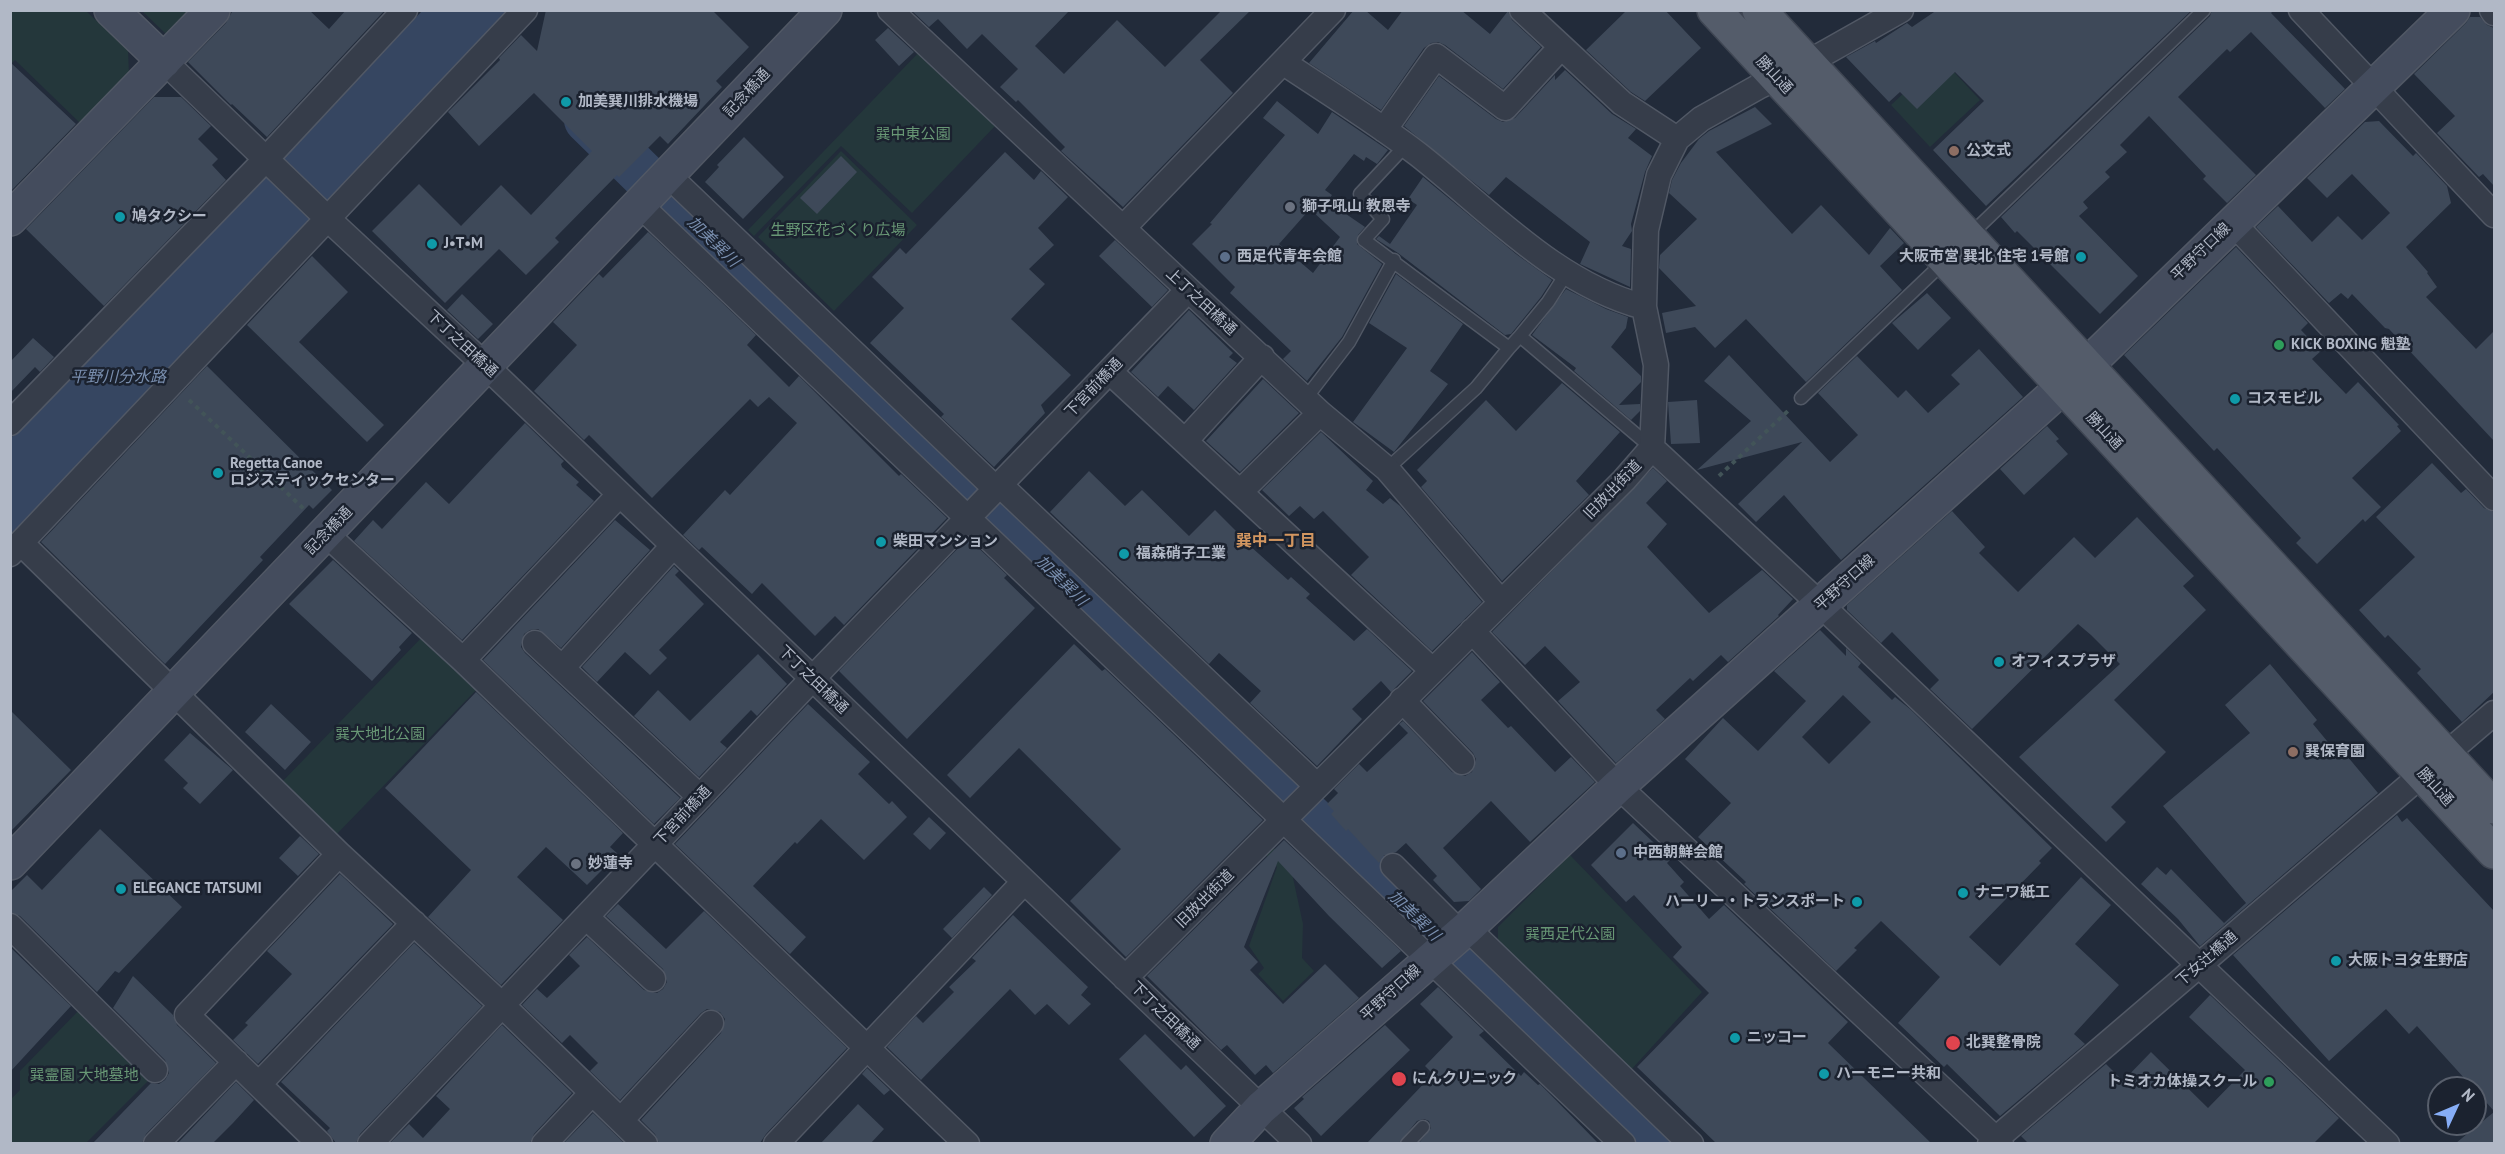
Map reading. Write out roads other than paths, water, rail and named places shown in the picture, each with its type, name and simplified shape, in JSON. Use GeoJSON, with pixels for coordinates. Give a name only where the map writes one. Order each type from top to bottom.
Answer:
{"type":"FeatureCollection","features":[{"type":"Feature","properties":{"kind":"main road"},"geometry":{"type":"LineString","coordinates":[[111,10],[164,61]]}},
{"type":"Feature","properties":{"kind":"main road"},"geometry":{"type":"LineString","coordinates":[[10,219],[213,10]]}},
{"type":"Feature","properties":{"kind":"main road","name":"記念橋通"},"geometry":{"type":"LineString","coordinates":[[10,863],[655,191],[825,10]]}},
{"type":"Feature","properties":{"kind":"main road","name":"勝山通"},"geometry":{"type":"LineString","coordinates":[[1714,10],[1776,76],[1957,249],[2434,763],[2494,852]]}},
{"type":"Feature","properties":{"kind":"main road","name":"勝山通"},"geometry":{"type":"LineString","coordinates":[[1759,10],[1807,63],[1957,249]]}},
{"type":"Feature","properties":{"kind":"main road","name":"平野守口線"},"geometry":{"type":"LineString","coordinates":[[1227,1143],[1262,1108],[1449,943],[1618,786],[2074,376],[2453,10]]}},
{"type":"Feature","properties":{"kind":"main road","name":"勝山通"},"geometry":{"type":"LineString","coordinates":[[2434,763],[2494,807]]}},
{"type":"Feature","properties":{"kind":"street"},"geometry":{"type":"LineString","coordinates":[[10,423],[266,159],[405,10]]}},
{"type":"Feature","properties":{"kind":"street"},"geometry":{"type":"LineString","coordinates":[[525,10],[16,549],[173,693],[339,854],[502,1005],[645,1143]]}},
{"type":"Feature","properties":{"kind":"street","name":"上丁之田橋通"},"geometry":{"type":"LineString","coordinates":[[890,10],[1188,290],[1313,405],[1387,469],[1501,602]]}},
{"type":"Feature","properties":{"kind":"street"},"geometry":{"type":"LineString","coordinates":[[1123,228],[1334,10]]}},
{"type":"Feature","properties":{"kind":"street"},"geometry":{"type":"LineString","coordinates":[[1522,10],[1622,103],[1677,139]]}},
{"type":"Feature","properties":{"kind":"street"},"geometry":{"type":"LineString","coordinates":[[1807,63],[1901,10]]}},
{"type":"Feature","properties":{"kind":"street"},"geometry":{"type":"LineString","coordinates":[[2301,10],[2494,215]]}},
{"type":"Feature","properties":{"kind":"street"},"geometry":{"type":"LineString","coordinates":[[1384,130],[1436,56],[1505,108],[1561,47]]}},
{"type":"Feature","properties":{"kind":"street"},"geometry":{"type":"LineString","coordinates":[[164,61],[266,159]]}},
{"type":"Feature","properties":{"kind":"street"},"geometry":{"type":"LineString","coordinates":[[1284,63],[1406,145],[1566,274],[1615,299],[1644,307]]}},
{"type":"Feature","properties":{"kind":"street","name":"旧放出街道"},"geometry":{"type":"LineString","coordinates":[[1125,978],[1624,480],[1652,448],[1656,365],[1644,307],[1646,230],[1659,175],[1677,139],[1701,119],[1776,76],[1807,63]]}},
{"type":"Feature","properties":{"kind":"street","name":"下丁之田橋通"},"geometry":{"type":"LineString","coordinates":[[266,159],[486,366],[1299,1143]]}},
{"type":"Feature","properties":{"kind":"street"},"geometry":{"type":"LineString","coordinates":[[655,191],[996,489],[1315,788]]}},
{"type":"Feature","properties":{"kind":"street"},"geometry":{"type":"LineString","coordinates":[[655,191],[969,516],[1287,817],[1449,943],[1691,1143]]}},
{"type":"Feature","properties":{"kind":"street"},"geometry":{"type":"LineString","coordinates":[[2232,222],[2494,498]]}},
{"type":"Feature","properties":{"kind":"street","name":"下宮前橋通"},"geometry":{"type":"LineString","coordinates":[[370,1143],[812,679],[1188,290]]}},
{"type":"Feature","properties":{"kind":"street"},"geometry":{"type":"LineString","coordinates":[[1185,441],[1262,357]]}},
{"type":"Feature","properties":{"kind":"street"},"geometry":{"type":"LineString","coordinates":[[1110,372],[1432,670]]}},
{"type":"Feature","properties":{"kind":"street"},"geometry":{"type":"LineString","coordinates":[[1240,492],[1313,405]]}},
{"type":"Feature","properties":{"kind":"street"},"geometry":{"type":"LineString","coordinates":[[1652,448],[1821,605],[2387,1143]]}},
{"type":"Feature","properties":{"kind":"street"},"geometry":{"type":"LineString","coordinates":[[463,660],[619,495]]}},
{"type":"Feature","properties":{"kind":"street"},"geometry":{"type":"LineString","coordinates":[[327,532],[967,1143]]}},
{"type":"Feature","properties":{"kind":"street"},"geometry":{"type":"LineString","coordinates":[[562,668],[673,546]]}},
{"type":"Feature","properties":{"kind":"street"},"geometry":{"type":"LineString","coordinates":[[1472,631],[1618,786],[1996,1142]]}},
{"type":"Feature","properties":{"kind":"street"},"geometry":{"type":"LineString","coordinates":[[535,643],[700,797]]}},
{"type":"Feature","properties":{"kind":"street"},"geometry":{"type":"LineString","coordinates":[[1402,700],[1462,762]]}},
{"type":"Feature","properties":{"kind":"street","name":"下女辻橋通"},"geometry":{"type":"LineString","coordinates":[[1996,1142],[2494,713]]}},
{"type":"Feature","properties":{"kind":"street"},"geometry":{"type":"LineString","coordinates":[[320,1143],[187,1015],[339,854]]}},
{"type":"Feature","properties":{"kind":"street"},"geometry":{"type":"LineString","coordinates":[[1393,866],[1449,943],[1623,1143]]}},
{"type":"Feature","properties":{"kind":"street"},"geometry":{"type":"LineString","coordinates":[[776,1143],[1024,882]]}},
{"type":"Feature","properties":{"kind":"street"},"geometry":{"type":"LineString","coordinates":[[586,917],[653,979]]}},
{"type":"Feature","properties":{"kind":"street"},"geometry":{"type":"LineString","coordinates":[[259,1084],[414,923]]}},
{"type":"Feature","properties":{"kind":"street"},"geometry":{"type":"LineString","coordinates":[[10,926],[155,1070]]}},
{"type":"Feature","properties":{"kind":"street"},"geometry":{"type":"LineString","coordinates":[[621,1120],[711,1023]]}},
{"type":"Feature","properties":{"kind":"street"},"geometry":{"type":"LineString","coordinates":[[156,1143],[236,1062]]}},
{"type":"Feature","properties":{"kind":"street"},"geometry":{"type":"LineString","coordinates":[[544,1143],[592,1093]]}},
{"type":"Feature","properties":{"kind":"lane"},"geometry":{"type":"LineString","coordinates":[[1801,398],[2204,10]]}},
{"type":"Feature","properties":{"kind":"lane"},"geometry":{"type":"LineString","coordinates":[[1406,145],[1360,194],[1383,219],[1364,240],[1394,260],[1509,348]]}},
{"type":"Feature","properties":{"kind":"lane"},"geometry":{"type":"LineString","coordinates":[[1313,405],[1394,260]]}},
{"type":"Feature","properties":{"kind":"lane"},"geometry":{"type":"LineString","coordinates":[[1387,469],[1476,388],[1548,302],[1566,274]]}},
{"type":"Feature","properties":{"kind":"lane"},"geometry":{"type":"LineString","coordinates":[[1520,336],[1652,448]]}},
{"type":"Feature","properties":{"kind":"lane"},"geometry":{"type":"LineString","coordinates":[[1407,1143],[1423,1127]]}},
{"type":"Feature","properties":{"kind":"water","name":"平野川分水路"},"geometry":{"type":"Polygon","coordinates":[[[422,11],[519,11],[11,540],[11,438],[422,11]]]}},
{"type":"Feature","properties":{"kind":"waterway","name":"加美巽川"},"geometry":{"type":"LineString","coordinates":[[587,120],[947,472],[1653,1144]]}},
{"type":"Feature","properties":{"kind":"place","name":"加美巽川排水機場"},"geometry":{"type":"Point","coordinates":[566,102]}},
{"type":"Feature","properties":{"kind":"place","name":"公文式"},"geometry":{"type":"Point","coordinates":[1954,151]}},
{"type":"Feature","properties":{"kind":"place","name":"獅子吼山 教恩寺"},"geometry":{"type":"Point","coordinates":[1290,207]}},
{"type":"Feature","properties":{"kind":"place","name":"鳩タクシー"},"geometry":{"type":"Point","coordinates":[120,217]}},
{"type":"Feature","properties":{"kind":"place","name":"J•T•M"},"geometry":{"type":"Point","coordinates":[432,244]}},
{"type":"Feature","properties":{"kind":"place","name":"西足代青年会館"},"geometry":{"type":"Point","coordinates":[1225,257]}},
{"type":"Feature","properties":{"kind":"place","name":"大阪市営 巽北 住宅 1号館"},"geometry":{"type":"Point","coordinates":[2081,257]}},
{"type":"Feature","properties":{"kind":"place","name":"KICK BOXING 魁塾"},"geometry":{"type":"Point","coordinates":[2279,345]}},
{"type":"Feature","properties":{"kind":"place","name":"コスモビル"},"geometry":{"type":"Point","coordinates":[2235,399]}},
{"type":"Feature","properties":{"kind":"place","name":"Regetta Canoe ロジスティックセンター"},"geometry":{"type":"Point","coordinates":[218,473]}},
{"type":"Feature","properties":{"kind":"place","name":"柴田マンション"},"geometry":{"type":"Point","coordinates":[881,542]}},
{"type":"Feature","properties":{"kind":"place","name":"福森硝子工業"},"geometry":{"type":"Point","coordinates":[1124,554]}},
{"type":"Feature","properties":{"kind":"place","name":"オフィスプラザ"},"geometry":{"type":"Point","coordinates":[1999,662]}},
{"type":"Feature","properties":{"kind":"place","name":"巽保育園"},"geometry":{"type":"Point","coordinates":[2293,752]}},
{"type":"Feature","properties":{"kind":"place","name":"中西朝鮮会館"},"geometry":{"type":"Point","coordinates":[1621,853]}},
{"type":"Feature","properties":{"kind":"place","name":"妙蓮寺"},"geometry":{"type":"Point","coordinates":[576,864]}},
{"type":"Feature","properties":{"kind":"place","name":"ELEGANCE TATSUMI"},"geometry":{"type":"Point","coordinates":[121,889]}},
{"type":"Feature","properties":{"kind":"place","name":"ナニワ紙工"},"geometry":{"type":"Point","coordinates":[1963,893]}},
{"type":"Feature","properties":{"kind":"place","name":"ハーリー・トランスポート"},"geometry":{"type":"Point","coordinates":[1857,902]}},
{"type":"Feature","properties":{"kind":"place","name":"大阪トヨタ生野店"},"geometry":{"type":"Point","coordinates":[2336,961]}},
{"type":"Feature","properties":{"kind":"place","name":"ニッコー"},"geometry":{"type":"Point","coordinates":[1735,1038]}},
{"type":"Feature","properties":{"kind":"place","name":"北巽整骨院"},"geometry":{"type":"Point","coordinates":[1953,1043]}},
{"type":"Feature","properties":{"kind":"place","name":"ハーモニー共和"},"geometry":{"type":"Point","coordinates":[1824,1074]}},
{"type":"Feature","properties":{"kind":"place","name":"にんクリニック"},"geometry":{"type":"Point","coordinates":[1399,1079]}},
{"type":"Feature","properties":{"kind":"place","name":"トミオカ体操スクール"},"geometry":{"type":"Point","coordinates":[2269,1082]}},
{"type":"Feature","properties":{"kind":"district","name":"巽中一丁目"},"geometry":{"type":"Point","coordinates":[1276,541]}},
{"type":"Feature","properties":{"kind":"park label","name":"巽中東公園"},"geometry":{"type":"Point","coordinates":[913,135]}},
{"type":"Feature","properties":{"kind":"park label","name":"生野区花づくり広場"},"geometry":{"type":"Point","coordinates":[838,231]}},
{"type":"Feature","properties":{"kind":"park label","name":"巽大地北公園"},"geometry":{"type":"Point","coordinates":[380,735]}},
{"type":"Feature","properties":{"kind":"park label","name":"巽西足代公園"},"geometry":{"type":"Point","coordinates":[1570,935]}},
{"type":"Feature","properties":{"kind":"park label","name":"巽霊園 大地墓地"},"geometry":{"type":"Point","coordinates":[84,1076]}}]}
